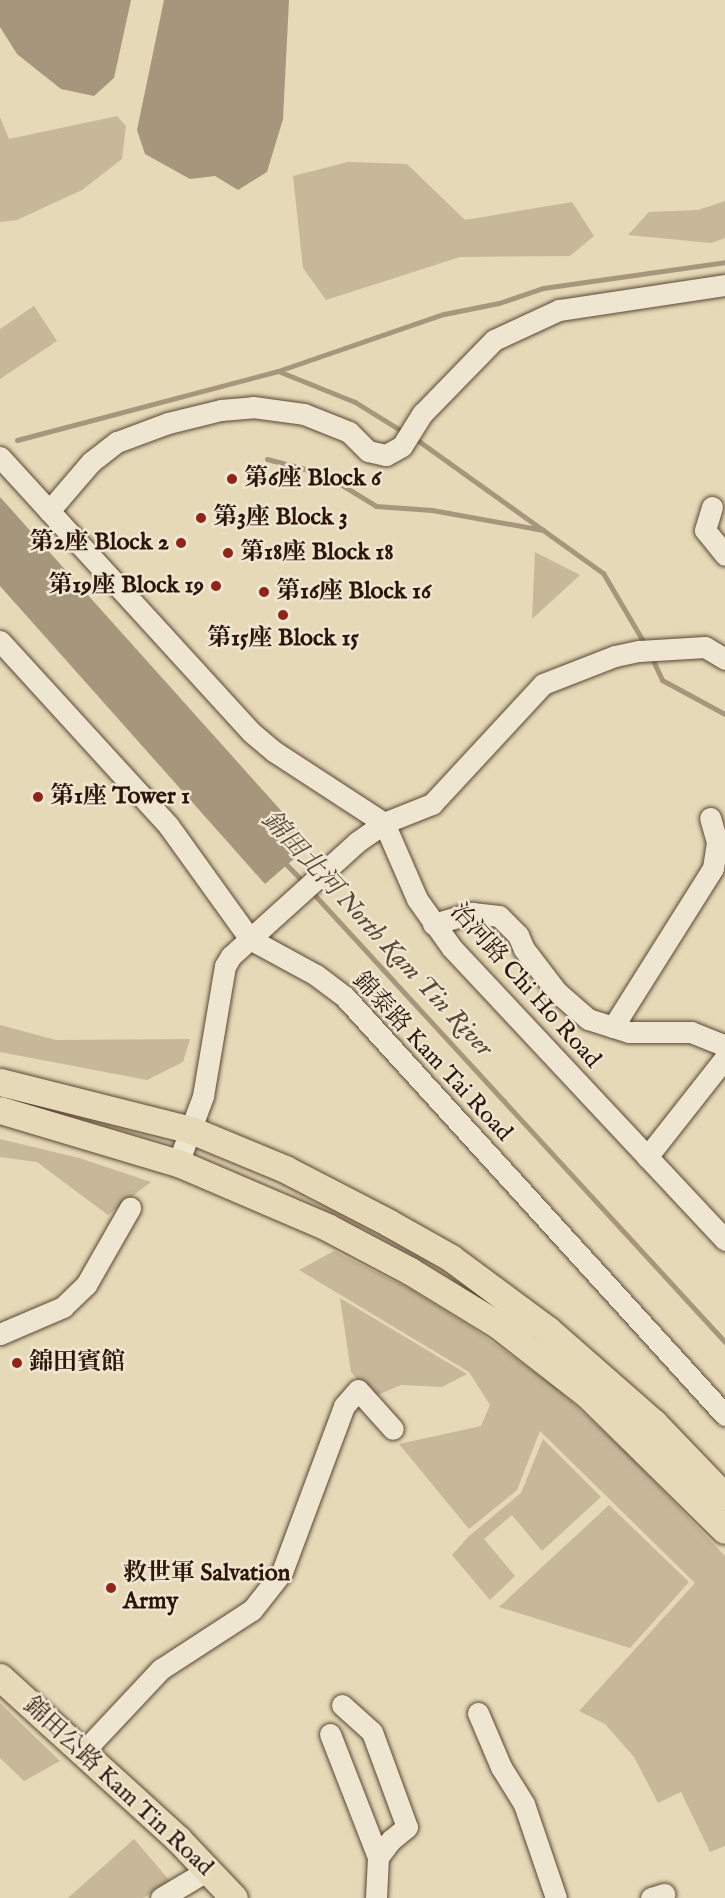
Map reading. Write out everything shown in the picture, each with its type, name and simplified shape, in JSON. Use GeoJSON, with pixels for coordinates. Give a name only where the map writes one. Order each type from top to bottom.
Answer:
{"type":"FeatureCollection","features":[{"type":"Feature","properties":{"kind":"main road"},"geometry":{"type":"LineString","coordinates":[[0,1082],[191,1130],[339,1194],[451,1258],[596,1370],[725,1497]]}},
{"type":"Feature","properties":{"kind":"main road"},"geometry":{"type":"LineString","coordinates":[[0,1110],[178,1163],[327,1227],[498,1325],[588,1395],[725,1530]]}},
{"type":"Feature","properties":{"kind":"main road","name":"錦田公路 Kam Tin Road"},"geometry":{"type":"LineString","coordinates":[[0,1677],[208,1870],[234,1898]]}},
{"type":"Feature","properties":{"kind":"street"},"geometry":{"type":"LineString","coordinates":[[49,511],[91,462],[117,442],[168,423],[221,410],[253,407],[304,414],[349,432],[377,455],[386,455],[402,446],[423,413],[494,340],[558,310],[725,285]]}},
{"type":"Feature","properties":{"kind":"street"},"geometry":{"type":"LineString","coordinates":[[0,457],[251,732],[275,752],[384,823]]}},
{"type":"Feature","properties":{"kind":"street"},"geometry":{"type":"LineString","coordinates":[[712,507],[705,530],[725,555]]}},
{"type":"Feature","properties":{"kind":"street","name":"錦泰路 Kam Tai Road"},"geometry":{"type":"LineString","coordinates":[[0,641],[168,825],[250,939],[316,975],[345,998],[725,1415]]}},
{"type":"Feature","properties":{"kind":"street"},"geometry":{"type":"LineString","coordinates":[[178,1163],[203,1096],[225,966],[250,939],[357,842],[384,823],[432,804],[543,684],[615,656],[639,651],[680,646],[705,647],[725,659]]}},
{"type":"Feature","properties":{"kind":"street"},"geometry":{"type":"LineString","coordinates":[[613,1028],[712,868],[717,842],[710,818]]}},
{"type":"Feature","properties":{"kind":"street","name":"治河路 Chi Ho Road"},"geometry":{"type":"LineString","coordinates":[[384,823],[417,899],[433,924],[725,1240]]}},
{"type":"Feature","properties":{"kind":"street"},"geometry":{"type":"LineString","coordinates":[[433,924],[472,913],[499,916],[518,935],[524,950],[556,992],[588,1019],[629,1032],[691,1032],[725,1046]]}},
{"type":"Feature","properties":{"kind":"street"},"geometry":{"type":"LineString","coordinates":[[647,1157],[725,1058]]}},
{"type":"Feature","properties":{"kind":"street"},"geometry":{"type":"LineString","coordinates":[[0,1334],[63,1307],[86,1285],[130,1208]]}},
{"type":"Feature","properties":{"kind":"street"},"geometry":{"type":"LineString","coordinates":[[82,1753],[161,1669],[252,1610],[282,1572],[344,1406],[358,1390],[393,1429]]}},
{"type":"Feature","properties":{"kind":"street"},"geometry":{"type":"LineString","coordinates":[[342,1705],[372,1732],[407,1827],[391,1840],[378,1857]]}},
{"type":"Feature","properties":{"kind":"street"},"geometry":{"type":"LineString","coordinates":[[478,1713],[501,1767],[524,1804],[556,1898]]}},
{"type":"Feature","properties":{"kind":"street"},"geometry":{"type":"LineString","coordinates":[[330,1734],[378,1857],[376,1898]]}},
{"type":"Feature","properties":{"kind":"street"},"geometry":{"type":"LineString","coordinates":[[161,1898],[208,1870]]}},
{"type":"Feature","properties":{"kind":"shaded area"},"geometry":{"type":"Polygon","coordinates":[[[0,0],[131,0],[114,78],[94,96],[61,89],[17,54],[0,27],[0,0]]]}},
{"type":"Feature","properties":{"kind":"shaded area"},"geometry":{"type":"Polygon","coordinates":[[[164,0],[289,0],[283,119],[267,172],[238,190],[215,176],[190,179],[145,154],[137,130],[164,0]]]}},
{"type":"Feature","properties":{"kind":"shaded area"},"geometry":{"type":"Polygon","coordinates":[[[117,116],[126,126],[122,159],[82,190],[17,220],[0,222],[0,117],[9,139],[117,116]]]}},
{"type":"Feature","properties":{"kind":"shaded area"},"geometry":{"type":"Polygon","coordinates":[[[348,162],[407,164],[465,220],[572,202],[594,236],[570,256],[460,257],[326,300],[303,268],[293,176],[348,162]]]}},
{"type":"Feature","properties":{"kind":"shaded area"},"geometry":{"type":"Polygon","coordinates":[[[725,201],[725,238],[711,243],[628,235],[649,212],[698,210],[725,201]]]}},
{"type":"Feature","properties":{"kind":"shaded area"},"geometry":{"type":"Polygon","coordinates":[[[34,306],[57,341],[0,379],[0,329],[34,306]]]}},
{"type":"Feature","properties":{"kind":"shaded area","name":"錦田北河 North Kam Tin River"},"geometry":{"type":"Polygon","coordinates":[[[0,497],[311,844],[265,884],[0,586],[0,497]]]}},
{"type":"Feature","properties":{"kind":"shaded area"},"geometry":{"type":"Polygon","coordinates":[[[535,552],[580,575],[532,619],[535,552]]]}},
{"type":"Feature","properties":{"kind":"shaded area"},"geometry":{"type":"Polygon","coordinates":[[[0,1025],[56,1040],[190,1039],[183,1062],[147,1080],[0,1052],[0,1025]]]}},
{"type":"Feature","properties":{"kind":"shaded area"},"geometry":{"type":"Polygon","coordinates":[[[0,1139],[79,1158],[151,1182],[108,1215],[37,1162],[0,1157],[0,1139]]]}},
{"type":"Feature","properties":{"kind":"shaded area"},"geometry":{"type":"Polygon","coordinates":[[[334,1251],[410,1289],[474,1329],[554,1386],[628,1454],[725,1556],[725,1846],[710,1852],[681,1792],[658,1803],[634,1757],[605,1724],[579,1711],[695,1583],[540,1431],[517,1490],[469,1529],[399,1444],[481,1426],[490,1405],[469,1372],[299,1270],[334,1251]]]}},
{"type":"Feature","properties":{"kind":"shaded area"},"geometry":{"type":"Polygon","coordinates":[[[340,1298],[467,1374],[442,1387],[401,1385],[373,1397],[351,1372],[340,1298]]]}},
{"type":"Feature","properties":{"kind":"shaded area"},"geometry":{"type":"Polygon","coordinates":[[[543,1439],[601,1497],[542,1551],[512,1515],[484,1539],[515,1576],[490,1600],[452,1555],[469,1536],[521,1493],[543,1439]]]}},
{"type":"Feature","properties":{"kind":"shaded area"},"geometry":{"type":"Polygon","coordinates":[[[609,1505],[689,1582],[630,1648],[499,1607],[609,1505]]]}},
{"type":"Feature","properties":{"kind":"shaded area"},"geometry":{"type":"Polygon","coordinates":[[[0,1703],[60,1761],[24,1781],[0,1758],[0,1703]]]}},
{"type":"Feature","properties":{"kind":"shaded area"},"geometry":{"type":"Polygon","coordinates":[[[134,1839],[171,1882],[143,1898],[68,1898],[134,1839]]]}},
{"type":"Feature","properties":{"kind":"waterway"},"geometry":{"type":"LineString","coordinates":[[17,440],[278,371],[444,314],[499,303],[543,288],[725,262]]}},
{"type":"Feature","properties":{"kind":"waterway"},"geometry":{"type":"LineString","coordinates":[[278,371],[355,402],[405,433]]}},
{"type":"Feature","properties":{"kind":"waterway"},"geometry":{"type":"LineString","coordinates":[[413,437],[603,573],[646,646]]}},
{"type":"Feature","properties":{"kind":"waterway"},"geometry":{"type":"LineString","coordinates":[[267,459],[324,474],[376,506],[432,510],[543,530]]}},
{"type":"Feature","properties":{"kind":"waterway"},"geometry":{"type":"LineString","coordinates":[[650,654],[662,680],[725,714]]}},
{"type":"Feature","properties":{"kind":"waterway","name":"錦田北河 North Kam Tin River"},"geometry":{"type":"LineString","coordinates":[[284,862],[304,883]]}},
{"type":"Feature","properties":{"kind":"waterway","name":"錦田北河 North Kam Tin River"},"geometry":{"type":"LineString","coordinates":[[310,890],[725,1342]]}},
{"type":"Feature","properties":{"kind":"place","name":"第6座 Block 6"},"geometry":{"type":"Point","coordinates":[232,479]}},
{"type":"Feature","properties":{"kind":"place","name":"第3座 Block 3"},"geometry":{"type":"Point","coordinates":[201,518]}},
{"type":"Feature","properties":{"kind":"place","name":"第2座 Block 2"},"geometry":{"type":"Point","coordinates":[181,543]}},
{"type":"Feature","properties":{"kind":"place","name":"第18座 Block 18"},"geometry":{"type":"Point","coordinates":[228,553]}},
{"type":"Feature","properties":{"kind":"place","name":"第19座 Block 19"},"geometry":{"type":"Point","coordinates":[216,586]}},
{"type":"Feature","properties":{"kind":"place","name":"第16座 Block 16"},"geometry":{"type":"Point","coordinates":[264,592]}},
{"type":"Feature","properties":{"kind":"place","name":"第15座 Block 15"},"geometry":{"type":"Point","coordinates":[283,615]}},
{"type":"Feature","properties":{"kind":"place","name":"第1座 Tower 1"},"geometry":{"type":"Point","coordinates":[38,797]}},
{"type":"Feature","properties":{"kind":"place","name":"錦田賓館"},"geometry":{"type":"Point","coordinates":[17,1363]}},
{"type":"Feature","properties":{"kind":"place","name":"救世軍 Salvation Army"},"geometry":{"type":"Point","coordinates":[111,1588]}}]}
